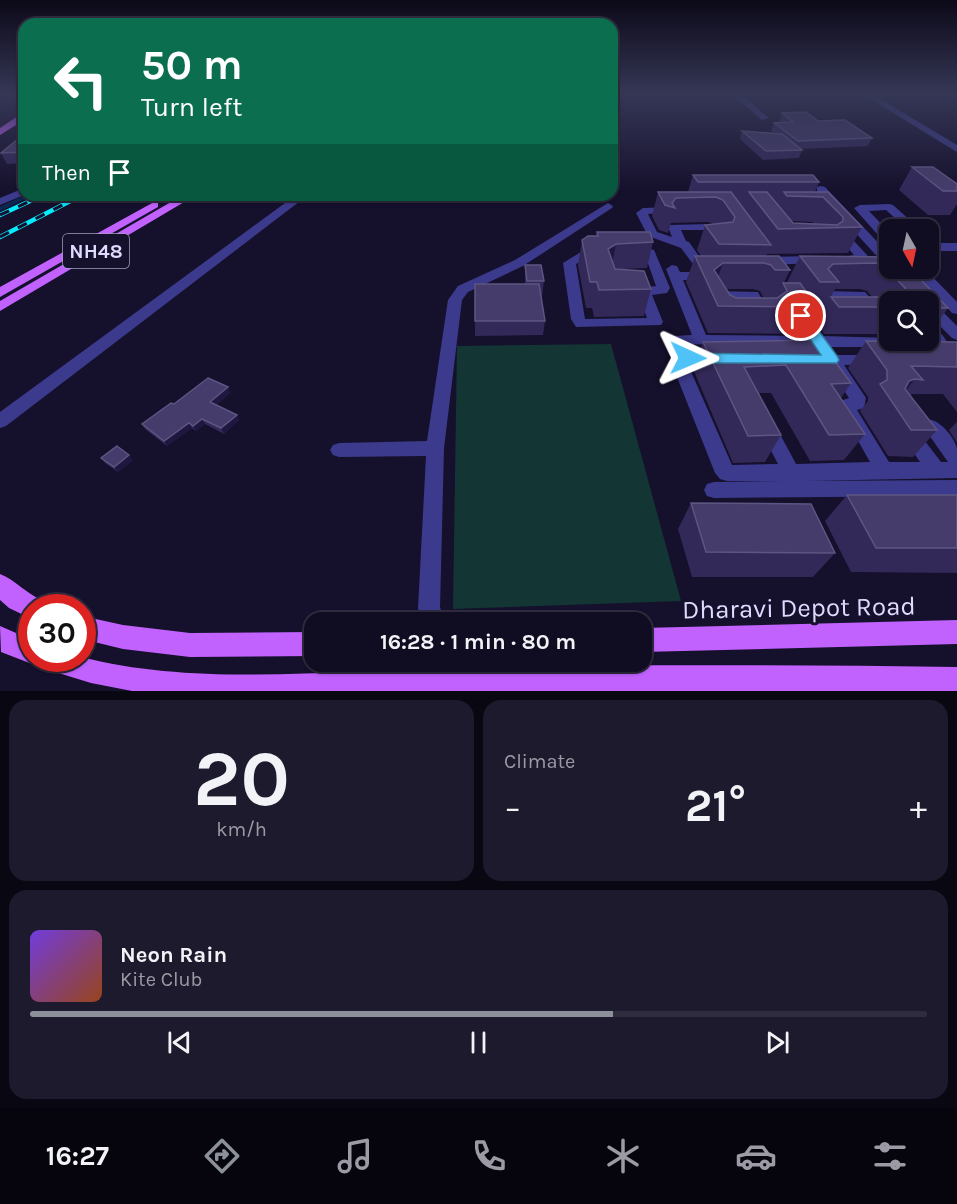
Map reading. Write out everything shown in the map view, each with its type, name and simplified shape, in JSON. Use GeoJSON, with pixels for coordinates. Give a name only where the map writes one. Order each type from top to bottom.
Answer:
{"type":"FeatureCollection","features":[{"type":"Feature","properties":{"kind":"main road"},"geometry":{"type":"LineString","coordinates":[[2,130],[18,128]]}},
{"type":"Feature","properties":{"kind":"main road"},"geometry":{"type":"LineString","coordinates":[[0,142],[18,131]]}},
{"type":"Feature","properties":{"kind":"main road","name":"NH48"},"geometry":{"type":"LineString","coordinates":[[0,293],[161,201]]}},
{"type":"Feature","properties":{"kind":"main road","name":"NH48"},"geometry":{"type":"LineString","coordinates":[[0,307],[181,201]]}},
{"type":"Feature","properties":{"kind":"main road"},"geometry":{"type":"LineString","coordinates":[[0,585],[18,601]]}},
{"type":"Feature","properties":{"kind":"main road"},"geometry":{"type":"LineString","coordinates":[[96,630],[123,637],[190,645],[304,644]]}},
{"type":"Feature","properties":{"kind":"main road","name":"Dharavi Depot Road"},"geometry":{"type":"LineString","coordinates":[[652,640],[957,632]]}},
{"type":"Feature","properties":{"kind":"main road"},"geometry":{"type":"LineString","coordinates":[[0,638],[18,647]]}},
{"type":"Feature","properties":{"kind":"main road"},"geometry":{"type":"LineString","coordinates":[[88,672],[150,687],[291,686],[442,672]]}},
{"type":"Feature","properties":{"kind":"main road"},"geometry":{"type":"LineString","coordinates":[[515,672],[957,679]]}},
{"type":"Feature","properties":{"kind":"street"},"geometry":{"type":"LineString","coordinates":[[921,127],[957,149]]}},
{"type":"Feature","properties":{"kind":"street"},"geometry":{"type":"LineString","coordinates":[[821,189],[879,244]]}},
{"type":"Feature","properties":{"kind":"street"},"geometry":{"type":"LineString","coordinates":[[0,202],[18,194]]}},
{"type":"Feature","properties":{"kind":"street"},"geometry":{"type":"LineString","coordinates":[[0,421],[295,201]]}},
{"type":"Feature","properties":{"kind":"street"},"geometry":{"type":"LineString","coordinates":[[430,612],[435,448],[455,300],[463,289],[519,263],[608,206]]}},
{"type":"Feature","properties":{"kind":"street"},"geometry":{"type":"LineString","coordinates":[[685,206],[642,213],[649,231],[657,236],[683,243],[702,268]]}},
{"type":"Feature","properties":{"kind":"street"},"geometry":{"type":"LineString","coordinates":[[879,230],[860,208],[886,206],[893,208],[904,219]]}},
{"type":"Feature","properties":{"kind":"street"},"geometry":{"type":"LineString","coordinates":[[842,211],[824,214],[863,258],[843,268]]}},
{"type":"Feature","properties":{"kind":"street"},"geometry":{"type":"LineString","coordinates":[[939,246],[957,247]]}},
{"type":"Feature","properties":{"kind":"street"},"geometry":{"type":"LineString","coordinates":[[589,251],[643,251],[650,253],[654,272],[663,289],[638,291],[656,320],[655,323],[581,324],[578,320],[569,263],[589,251]]}},
{"type":"Feature","properties":{"kind":"street"},"geometry":{"type":"LineString","coordinates":[[750,268],[765,264],[792,268],[879,266]]}},
{"type":"Feature","properties":{"kind":"street"},"geometry":{"type":"LineString","coordinates":[[654,272],[674,272],[722,272],[702,268],[674,272]]}},
{"type":"Feature","properties":{"kind":"street"},"geometry":{"type":"LineString","coordinates":[[674,272],[701,340]]}},
{"type":"Feature","properties":{"kind":"street"},"geometry":{"type":"LineString","coordinates":[[927,279],[957,310]]}},
{"type":"Feature","properties":{"kind":"street"},"geometry":{"type":"LineString","coordinates":[[778,301],[764,318],[724,317],[715,295],[751,295],[778,301],[801,316],[858,398],[858,404],[849,405],[847,408],[884,470]]}},
{"type":"Feature","properties":{"kind":"street"},"geometry":{"type":"LineString","coordinates":[[801,316],[839,316],[824,295],[858,295],[864,298],[878,315],[862,316]]}},
{"type":"Feature","properties":{"kind":"street"},"geometry":{"type":"LineString","coordinates":[[939,316],[957,335]]}},
{"type":"Feature","properties":{"kind":"street"},"geometry":{"type":"LineString","coordinates":[[679,340],[879,342]]}},
{"type":"Feature","properties":{"kind":"street"},"geometry":{"type":"LineString","coordinates":[[940,342],[957,342]]}},
{"type":"Feature","properties":{"kind":"street"},"geometry":{"type":"LineString","coordinates":[[736,359],[688,358],[681,362],[681,367],[722,467],[732,473],[957,470]]}},
{"type":"Feature","properties":{"kind":"street"},"geometry":{"type":"LineString","coordinates":[[796,359],[888,361]]}},
{"type":"Feature","properties":{"kind":"street"},"geometry":{"type":"LineString","coordinates":[[760,413],[801,489]]}},
{"type":"Feature","properties":{"kind":"street"},"geometry":{"type":"LineString","coordinates":[[895,415],[935,469]]}},
{"type":"Feature","properties":{"kind":"street"},"geometry":{"type":"LineString","coordinates":[[931,425],[957,460]]}},
{"type":"Feature","properties":{"kind":"street"},"geometry":{"type":"LineString","coordinates":[[339,450],[435,448]]}},
{"type":"Feature","properties":{"kind":"street"},"geometry":{"type":"LineString","coordinates":[[714,490],[957,488]]}},
{"type":"Feature","properties":{"kind":"green space"},"geometry":{"type":"Polygon","coordinates":[[[611,344],[681,601],[453,609],[457,346],[611,344]]]}},
{"type":"Feature","properties":{"kind":"building"},"geometry":{"type":"Polygon","coordinates":[[[780,127],[856,127],[872,138],[798,141],[780,127]]]}},
{"type":"Feature","properties":{"kind":"building"},"geometry":{"type":"Polygon","coordinates":[[[742,131],[782,134],[802,150],[766,151],[742,131]]]}},
{"type":"Feature","properties":{"kind":"building"},"geometry":{"type":"Polygon","coordinates":[[[18,139],[18,152],[1,153],[18,139]]]}},
{"type":"Feature","properties":{"kind":"building"},"geometry":{"type":"Polygon","coordinates":[[[912,167],[933,167],[957,184],[957,191],[943,191],[912,167]]]}},
{"type":"Feature","properties":{"kind":"building"},"geometry":{"type":"Polygon","coordinates":[[[693,175],[813,175],[819,182],[698,182],[693,175]]]}},
{"type":"Feature","properties":{"kind":"building"},"geometry":{"type":"Polygon","coordinates":[[[658,192],[731,192],[771,245],[719,244],[705,225],[733,222],[735,217],[723,200],[716,197],[676,198],[672,203],[675,208],[665,205],[658,192]]]}},
{"type":"Feature","properties":{"kind":"building"},"geometry":{"type":"Polygon","coordinates":[[[749,192],[767,192],[793,223],[837,225],[843,221],[843,217],[823,197],[787,196],[784,192],[828,192],[862,227],[778,229],[749,192]]]}},
{"type":"Feature","properties":{"kind":"building"},"geometry":{"type":"Polygon","coordinates":[[[597,232],[650,232],[653,242],[616,244],[608,249],[615,269],[644,271],[651,289],[599,290],[597,282],[590,282],[582,240],[588,236],[598,236],[597,232]]]}},
{"type":"Feature","properties":{"kind":"building"},"geometry":{"type":"Polygon","coordinates":[[[695,256],[779,256],[790,270],[775,270],[771,265],[764,263],[723,263],[714,270],[730,295],[736,298],[777,298],[787,291],[783,283],[800,283],[817,307],[718,306],[695,256]]]}},
{"type":"Feature","properties":{"kind":"building"},"geometry":{"type":"Polygon","coordinates":[[[800,256],[879,257],[879,264],[833,264],[828,269],[839,282],[820,282],[800,256]]]}},
{"type":"Feature","properties":{"kind":"building"},"geometry":{"type":"Polygon","coordinates":[[[525,265],[541,265],[544,281],[527,281],[525,265]]]}},
{"type":"Feature","properties":{"kind":"building"},"geometry":{"type":"Polygon","coordinates":[[[896,279],[920,279],[932,291],[903,291],[905,288],[896,279]]]}},
{"type":"Feature","properties":{"kind":"building"},"geometry":{"type":"Polygon","coordinates":[[[475,284],[539,284],[545,321],[475,321],[475,284]]]}},
{"type":"Feature","properties":{"kind":"building"},"geometry":{"type":"Polygon","coordinates":[[[831,297],[879,297],[879,307],[839,307],[831,297]]]}},
{"type":"Feature","properties":{"kind":"building"},"geometry":{"type":"Polygon","coordinates":[[[939,299],[948,308],[939,308],[939,299]]]}},
{"type":"Feature","properties":{"kind":"building"},"geometry":{"type":"Polygon","coordinates":[[[819,340],[851,383],[831,384],[865,434],[829,435],[786,365],[744,367],[781,435],[748,436],[703,342],[819,340]]]}},
{"type":"Feature","properties":{"kind":"building"},"geometry":{"type":"Polygon","coordinates":[[[866,341],[879,341],[879,351],[939,351],[939,342],[957,342],[957,367],[911,366],[923,380],[909,381],[905,389],[937,430],[911,430],[880,384],[887,380],[887,370],[866,341]]]}},
{"type":"Feature","properties":{"kind":"building"},"geometry":{"type":"Polygon","coordinates":[[[208,378],[228,387],[210,402],[237,415],[221,428],[202,419],[193,426],[189,423],[164,441],[142,424],[171,403],[174,404],[208,378]]]}},
{"type":"Feature","properties":{"kind":"building"},"geometry":{"type":"Polygon","coordinates":[[[117,446],[129,455],[114,467],[101,458],[117,446]]]}},
{"type":"Feature","properties":{"kind":"building"},"geometry":{"type":"Polygon","coordinates":[[[847,495],[957,495],[957,548],[876,548],[847,495]]]}},
{"type":"Feature","properties":{"kind":"building"},"geometry":{"type":"Polygon","coordinates":[[[691,503],[811,504],[835,553],[706,552],[691,503]]]}},
{"type":"Feature","properties":{"kind":"waterway"},"geometry":{"type":"LineString","coordinates":[[0,209],[18,200]]}},
{"type":"Feature","properties":{"kind":"railway"},"geometry":{"type":"LineString","coordinates":[[0,215],[30,201]]}},
{"type":"Feature","properties":{"kind":"railway"},"geometry":{"type":"LineString","coordinates":[[0,237],[70,201]]}},
{"type":"Feature","properties":{"kind":"route"},"geometry":{"type":"LineString","coordinates":[[688,358],[832,360],[801,316]]}}]}
